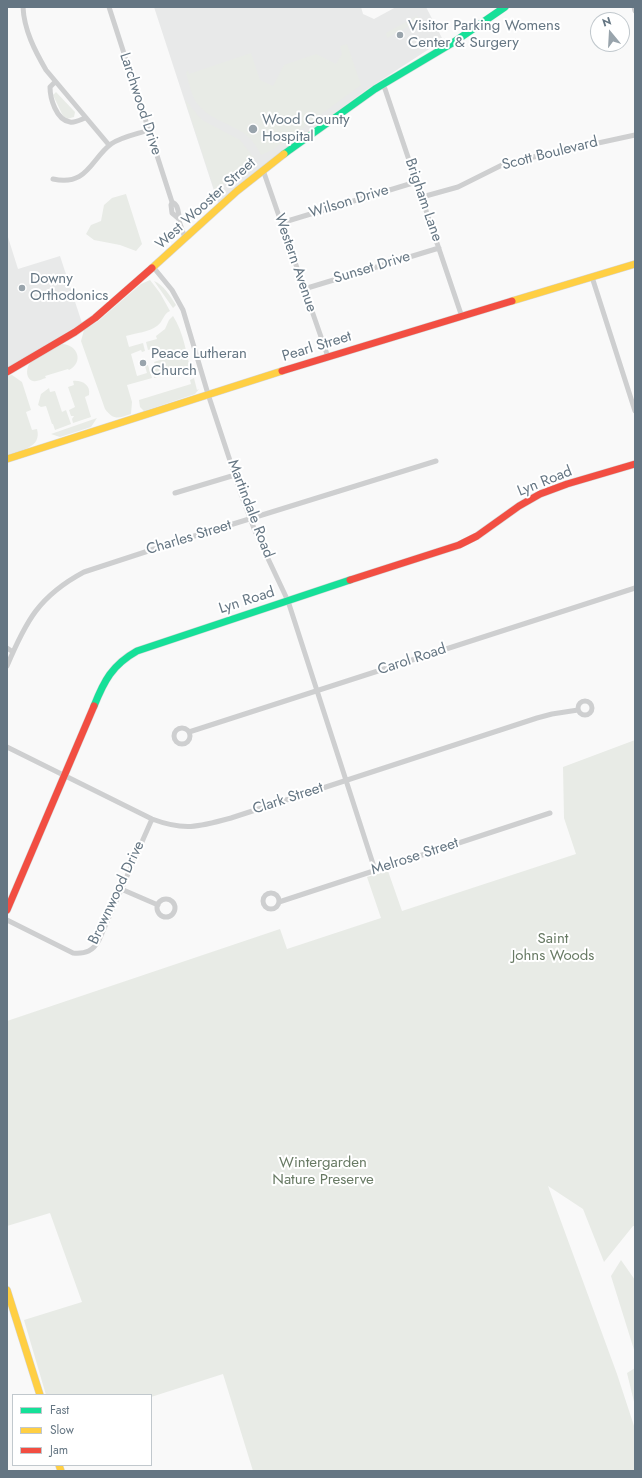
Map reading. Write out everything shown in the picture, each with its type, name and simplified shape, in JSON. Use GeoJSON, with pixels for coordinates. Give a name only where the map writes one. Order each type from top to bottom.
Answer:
{"type":"FeatureCollection","features":[{"type":"Feature","properties":{"kind":"street"},"geometry":{"type":"LineString","coordinates":[[23,7],[24,20],[33,46],[46,70],[85,118],[110,145]]}},
{"type":"Feature","properties":{"kind":"street","name":"Larchwood Drive"},"geometry":{"type":"LineString","coordinates":[[109,7],[172,202],[178,208],[178,218],[185,238]]}},
{"type":"Feature","properties":{"kind":"street","name":"West Wooster Street"},"geometry":{"type":"LineString","coordinates":[[7,372],[75,332],[95,318],[154,268],[185,238],[263,170],[382,84],[454,42],[505,7]]}},
{"type":"Feature","properties":{"kind":"street"},"geometry":{"type":"LineString","coordinates":[[634,7],[635,11]]}},
{"type":"Feature","properties":{"kind":"street"},"geometry":{"type":"LineString","coordinates":[[55,82],[50,87],[51,95],[60,116],[66,121],[71,122],[85,118]]}},
{"type":"Feature","properties":{"kind":"street","name":"Brigham Lane"},"geometry":{"type":"LineString","coordinates":[[382,84],[385,89],[462,317]]}},
{"type":"Feature","properties":{"kind":"street"},"geometry":{"type":"LineString","coordinates":[[53,178],[67,180],[84,174],[110,145],[124,138],[149,130]]}},
{"type":"Feature","properties":{"kind":"street","name":"Scott Boulevard"},"geometry":{"type":"LineString","coordinates":[[422,197],[458,187],[506,163],[635,135]]}},
{"type":"Feature","properties":{"kind":"street","name":"Western Avenue"},"geometry":{"type":"LineString","coordinates":[[263,170],[328,357]]}},
{"type":"Feature","properties":{"kind":"street","name":"Wilson Drive"},"geometry":{"type":"LineString","coordinates":[[281,223],[416,182]]}},
{"type":"Feature","properties":{"kind":"street","name":"Sunset Drive"},"geometry":{"type":"LineString","coordinates":[[304,289],[439,248]]}},
{"type":"Feature","properties":{"kind":"street","name":"Pearl Street"},"geometry":{"type":"LineString","coordinates":[[7,458],[208,394],[635,264]]}},
{"type":"Feature","properties":{"kind":"street","name":"Martindale Road"},"geometry":{"type":"LineString","coordinates":[[154,268],[172,290],[180,303],[235,476],[255,531],[288,601],[375,870]]}},
{"type":"Feature","properties":{"kind":"street"},"geometry":{"type":"LineString","coordinates":[[592,277],[635,411]]}},
{"type":"Feature","properties":{"kind":"street","name":"Charles Street"},"geometry":{"type":"LineString","coordinates":[[7,666],[23,630],[38,608],[57,588],[84,572],[436,461]]}},
{"type":"Feature","properties":{"kind":"street","name":"Lyn Road"},"geometry":{"type":"LineString","coordinates":[[7,910],[106,680],[113,668],[126,656],[143,648],[459,546],[476,537],[528,500],[568,485],[635,464]]}},
{"type":"Feature","properties":{"kind":"street"},"geometry":{"type":"LineString","coordinates":[[175,493],[235,476]]}},
{"type":"Feature","properties":{"kind":"street","name":"Carol Road"},"geometry":{"type":"LineString","coordinates":[[189,732],[635,588]]}},
{"type":"Feature","properties":{"kind":"street"},"geometry":{"type":"LineString","coordinates":[[7,648],[13,652]]}},
{"type":"Feature","properties":{"kind":"street","name":"Clark Street"},"geometry":{"type":"LineString","coordinates":[[7,747],[152,819],[176,827],[194,827],[207,825],[347,781],[537,718],[578,710]]}},
{"type":"Feature","properties":{"kind":"street","name":"Melrose Street"},"geometry":{"type":"LineString","coordinates":[[279,902],[550,813]]}},
{"type":"Feature","properties":{"kind":"street","name":"Brownwood Drive"},"geometry":{"type":"LineString","coordinates":[[7,920],[73,953],[84,953],[93,949],[152,819]]}},
{"type":"Feature","properties":{"kind":"street"},"geometry":{"type":"LineString","coordinates":[[121,889],[158,905]]}},
{"type":"Feature","properties":{"kind":"street"},"geometry":{"type":"LineString","coordinates":[[7,1290],[40,1394]]}},
{"type":"Feature","properties":{"kind":"shaded area","name":"Wood County Hospital"},"geometry":{"type":"Polygon","coordinates":[[[154,7],[361,7],[363,14],[374,19],[396,7],[426,7],[443,40],[366,90],[273,158],[218,203],[154,7]]]}},
{"type":"Feature","properties":{"kind":"shaded area"},"geometry":{"type":"Polygon","coordinates":[[[7,234],[18,269],[60,256],[82,323],[7,368],[7,234]]]}},
{"type":"Feature","properties":{"kind":"green space"},"geometry":{"type":"Polygon","coordinates":[[[417,16],[420,20],[387,38],[386,33],[417,16]]]}},
{"type":"Feature","properties":{"kind":"green space"},"geometry":{"type":"Polygon","coordinates":[[[347,44],[361,85],[272,150],[261,155],[253,142],[245,134],[211,116],[200,107],[193,95],[186,73],[188,70],[189,74],[251,53],[260,80],[273,86],[284,65],[316,54],[336,64],[342,54],[340,46],[347,44]]]}},
{"type":"Feature","properties":{"kind":"green space"},"geometry":{"type":"Polygon","coordinates":[[[56,92],[75,112],[74,117],[67,119],[63,116],[53,95],[56,92]]]}},
{"type":"Feature","properties":{"kind":"green space"},"geometry":{"type":"Polygon","coordinates":[[[185,100],[202,120],[240,140],[254,158],[246,163],[215,192],[185,100]]]}},
{"type":"Feature","properties":{"kind":"green space"},"geometry":{"type":"Polygon","coordinates":[[[126,194],[142,244],[136,251],[120,245],[94,240],[86,234],[91,225],[101,221],[104,205],[112,198],[126,194]]]}},
{"type":"Feature","properties":{"kind":"green space"},"geometry":{"type":"Polygon","coordinates":[[[150,280],[160,293],[170,311],[154,328],[126,336],[129,347],[143,343],[145,351],[142,352],[141,350],[131,354],[137,376],[147,373],[145,366],[148,365],[152,378],[127,385],[132,402],[131,414],[117,418],[108,413],[105,409],[81,341],[84,330],[97,322],[141,284],[150,280]]]}},
{"type":"Feature","properties":{"kind":"green space"},"geometry":{"type":"Polygon","coordinates":[[[154,281],[161,285],[169,295],[176,305],[173,308],[154,281]]]}},
{"type":"Feature","properties":{"kind":"green space"},"geometry":{"type":"Polygon","coordinates":[[[173,316],[182,336],[191,371],[187,372],[186,368],[154,378],[153,368],[156,367],[154,362],[163,359],[159,347],[148,350],[146,342],[157,339],[156,336],[165,329],[169,320],[173,316]]]}},
{"type":"Feature","properties":{"kind":"green space"},"geometry":{"type":"Polygon","coordinates":[[[62,344],[72,347],[77,354],[78,359],[74,367],[69,370],[68,369],[45,376],[46,378],[40,380],[30,380],[27,372],[29,364],[38,357],[62,344]]]}},
{"type":"Feature","properties":{"kind":"green space"},"geometry":{"type":"Polygon","coordinates":[[[12,375],[22,382],[31,410],[26,412],[32,430],[37,429],[38,435],[33,444],[29,447],[7,455],[7,376],[12,375]]]}},
{"type":"Feature","properties":{"kind":"green space"},"geometry":{"type":"Polygon","coordinates":[[[194,378],[197,390],[199,389],[195,394],[144,411],[140,407],[139,400],[191,384],[190,380],[194,378]]]}},
{"type":"Feature","properties":{"kind":"green space"},"geometry":{"type":"Polygon","coordinates":[[[73,381],[83,382],[89,388],[89,395],[85,397],[91,417],[73,423],[72,419],[74,416],[71,416],[69,410],[75,407],[68,387],[74,385],[73,381]]]}},
{"type":"Feature","properties":{"kind":"green space"},"geometry":{"type":"Polygon","coordinates":[[[49,388],[50,392],[55,391],[62,412],[66,410],[71,424],[55,430],[46,406],[41,407],[38,405],[41,394],[49,388]]]}},
{"type":"Feature","properties":{"kind":"green space"},"geometry":{"type":"Polygon","coordinates":[[[97,418],[91,427],[60,437],[51,434],[97,418]]]}},
{"type":"Feature","properties":{"kind":"green space","name":"Wintergarden Nature Preserve"},"geometry":{"type":"Polygon","coordinates":[[[635,740],[635,1226],[633,1226],[604,1262],[583,1209],[548,1186],[617,1374],[635,1429],[635,1471],[253,1471],[223,1374],[152,1397],[152,1394],[46,1394],[24,1320],[82,1302],[50,1213],[7,1226],[7,1021],[280,929],[287,949],[381,918],[367,877],[388,871],[402,911],[576,854],[564,818],[563,767],[635,740]]]}},
{"type":"Feature","properties":{"kind":"green space"},"geometry":{"type":"Polygon","coordinates":[[[621,1260],[635,1280],[635,1353],[611,1276],[621,1260]]]}},
{"type":"Feature","properties":{"kind":"green space"},"geometry":{"type":"Polygon","coordinates":[[[635,1368],[635,1406],[627,1373],[635,1368]]]}},
{"type":"Feature","properties":{"kind":"traffic: fast"},"geometry":{"type":"LineString","coordinates":[[284,154],[375,89],[454,42],[505,7]]}},
{"type":"Feature","properties":{"kind":"traffic: fast"},"geometry":{"type":"LineString","coordinates":[[94,706],[101,689],[110,674],[128,656],[137,651],[350,580]]}},
{"type":"Feature","properties":{"kind":"traffic: slow"},"geometry":{"type":"LineString","coordinates":[[152,268],[237,191],[284,154]]}},
{"type":"Feature","properties":{"kind":"traffic: slow"},"geometry":{"type":"LineString","coordinates":[[512,301],[635,264]]}},
{"type":"Feature","properties":{"kind":"traffic: slow"},"geometry":{"type":"LineString","coordinates":[[7,459],[282,371]]}},
{"type":"Feature","properties":{"kind":"traffic: slow"},"geometry":{"type":"LineString","coordinates":[[7,1290],[40,1394]]}},
{"type":"Feature","properties":{"kind":"traffic: slow"},"geometry":{"type":"LineString","coordinates":[[59,1466],[61,1471]]}},
{"type":"Feature","properties":{"kind":"traffic: jam"},"geometry":{"type":"LineString","coordinates":[[7,372],[75,332],[95,318],[152,268]]}},
{"type":"Feature","properties":{"kind":"traffic: jam"},"geometry":{"type":"LineString","coordinates":[[282,371],[512,301]]}},
{"type":"Feature","properties":{"kind":"traffic: jam"},"geometry":{"type":"LineString","coordinates":[[350,580],[459,545],[477,536],[519,506],[540,494],[567,484],[635,464]]}},
{"type":"Feature","properties":{"kind":"traffic: jam"},"geometry":{"type":"LineString","coordinates":[[7,910],[94,706]]}},
{"type":"Feature","properties":{"kind":"place","name":"Visitor Parking Womens Center & Surgery"},"geometry":{"type":"Point","coordinates":[400,35]}},
{"type":"Feature","properties":{"kind":"place","name":"Wood County Hospital"},"geometry":{"type":"Point","coordinates":[253,129]}},
{"type":"Feature","properties":{"kind":"place","name":"Downy Orthodonics"},"geometry":{"type":"Point","coordinates":[22,288]}},
{"type":"Feature","properties":{"kind":"place","name":"Peace Lutheran Church"},"geometry":{"type":"Point","coordinates":[143,363]}},
{"type":"Feature","properties":{"kind":"park label","name":"Saint Johns Woods"},"geometry":{"type":"Point","coordinates":[553,948]}}]}
